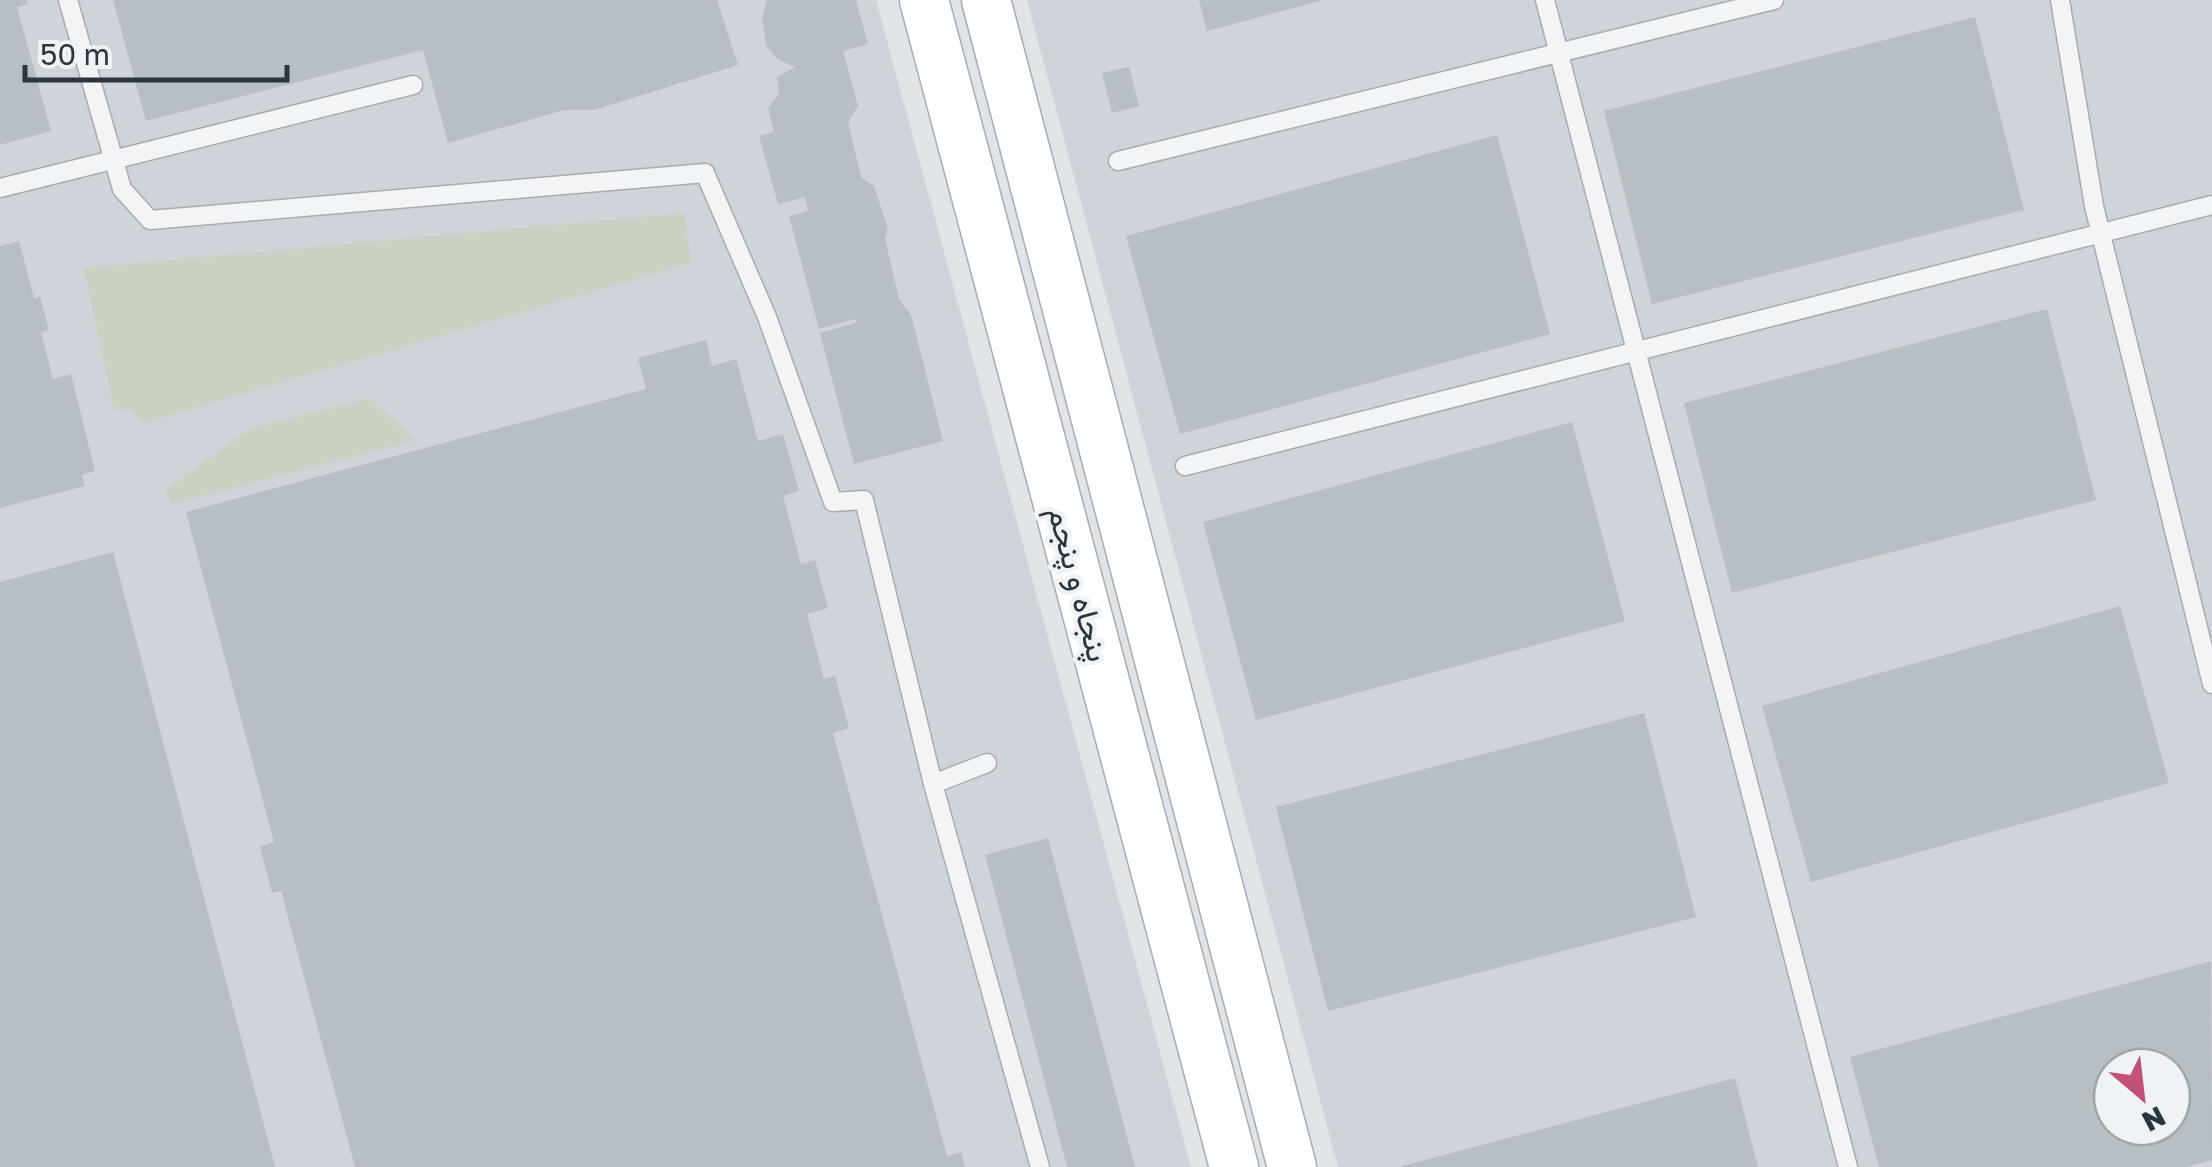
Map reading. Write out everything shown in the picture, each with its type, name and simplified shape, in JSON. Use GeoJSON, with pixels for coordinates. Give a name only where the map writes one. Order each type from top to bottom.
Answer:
{"type":"FeatureCollection","features":[{"type":"Feature","properties":{"kind":"main road","name":"پنجاه و پنجم"},"geometry":{"type":"LineString","coordinates":[[924,0],[1234,1167]]}},
{"type":"Feature","properties":{"kind":"main road","name":"پنجاه و پنجم"},"geometry":{"type":"LineString","coordinates":[[986,0],[1292,1167]]}},
{"type":"Feature","properties":{"kind":"lane"},"geometry":{"type":"LineString","coordinates":[[68,0],[122,190],[150,220],[705,173],[767,318],[833,502],[864,500],[933,784],[1040,1167]]}},
{"type":"Feature","properties":{"kind":"lane"},"geometry":{"type":"LineString","coordinates":[[1545,0],[1848,1167]]}},
{"type":"Feature","properties":{"kind":"lane"},"geometry":{"type":"LineString","coordinates":[[1118,161],[1774,0]]}},
{"type":"Feature","properties":{"kind":"lane"},"geometry":{"type":"LineString","coordinates":[[2060,0],[2101,234],[2212,684]]}},
{"type":"Feature","properties":{"kind":"lane"},"geometry":{"type":"LineString","coordinates":[[0,188],[413,85]]}},
{"type":"Feature","properties":{"kind":"lane"},"geometry":{"type":"LineString","coordinates":[[1185,466],[2212,205]]}},
{"type":"Feature","properties":{"kind":"lane"},"geometry":{"type":"LineString","coordinates":[[933,784],[987,764]]}},
{"type":"Feature","properties":{"kind":"shaded area"},"geometry":{"type":"Polygon","coordinates":[[[0,0],[876,0],[1191,1167],[0,1167],[0,0]]]}},
{"type":"Feature","properties":{"kind":"shaded area"},"geometry":{"type":"Polygon","coordinates":[[[1027,0],[2212,0],[2212,1167],[1338,1167],[1027,0]]]}},
{"type":"Feature","properties":{"kind":"green space"},"geometry":{"type":"Polygon","coordinates":[[[684,213],[691,263],[143,423],[130,410],[114,410],[84,268],[684,213]]]}},
{"type":"Feature","properties":{"kind":"green space"},"geometry":{"type":"Polygon","coordinates":[[[370,398],[415,440],[172,504],[165,490],[250,429],[370,398]]]}},
{"type":"Feature","properties":{"kind":"building"},"geometry":{"type":"Polygon","coordinates":[[[0,0],[26,0],[28,4],[17,7],[51,131],[0,145],[0,0]]]}},
{"type":"Feature","properties":{"kind":"building"},"geometry":{"type":"Polygon","coordinates":[[[113,0],[717,0],[738,65],[594,110],[564,110],[448,143],[423,50],[146,121],[113,0]]]}},
{"type":"Feature","properties":{"kind":"building"},"geometry":{"type":"Polygon","coordinates":[[[767,0],[856,0],[868,44],[843,51],[858,106],[848,122],[861,177],[874,186],[888,229],[885,239],[899,299],[911,315],[943,441],[854,464],[820,333],[856,323],[855,319],[819,329],[789,216],[808,211],[805,197],[778,204],[759,136],[774,132],[768,108],[779,93],[777,77],[795,67],[776,58],[766,45],[762,18],[767,0]]]}},
{"type":"Feature","properties":{"kind":"building"},"geometry":{"type":"Polygon","coordinates":[[[1199,0],[1320,0],[1320,1],[1207,31],[1199,0]]]}},
{"type":"Feature","properties":{"kind":"building"},"geometry":{"type":"Polygon","coordinates":[[[1975,17],[2024,210],[1652,304],[1604,111],[1975,17]]]}},
{"type":"Feature","properties":{"kind":"building"},"geometry":{"type":"Polygon","coordinates":[[[1129,67],[1139,106],[1112,113],[1102,73],[1129,67]]]}},
{"type":"Feature","properties":{"kind":"building"},"geometry":{"type":"Polygon","coordinates":[[[1497,135],[1550,334],[1180,434],[1126,236],[1497,135]]]}},
{"type":"Feature","properties":{"kind":"building"},"geometry":{"type":"Polygon","coordinates":[[[19,241],[34,298],[40,297],[49,330],[41,332],[53,379],[71,374],[95,471],[82,475],[85,486],[0,508],[0,246],[19,241]]]}},
{"type":"Feature","properties":{"kind":"building"},"geometry":{"type":"Polygon","coordinates":[[[2047,309],[2096,500],[1732,593],[1684,403],[2047,309]]]}},
{"type":"Feature","properties":{"kind":"building"},"geometry":{"type":"Polygon","coordinates":[[[706,340],[712,366],[736,359],[758,441],[783,434],[799,491],[783,496],[801,564],[815,560],[828,608],[807,614],[824,679],[835,676],[849,728],[833,733],[947,1156],[961,1152],[965,1167],[355,1167],[281,891],[272,893],[260,847],[274,842],[186,512],[646,389],[638,358],[706,340]]]}},
{"type":"Feature","properties":{"kind":"building"},"geometry":{"type":"Polygon","coordinates":[[[1572,422],[1625,621],[1256,720],[1203,522],[1572,422]]]}},
{"type":"Feature","properties":{"kind":"building"},"geometry":{"type":"Polygon","coordinates":[[[113,552],[275,1167],[0,1167],[0,582],[113,552]]]}},
{"type":"Feature","properties":{"kind":"building"},"geometry":{"type":"Polygon","coordinates":[[[2120,606],[2169,783],[1811,882],[1762,706],[2120,606]]]}},
{"type":"Feature","properties":{"kind":"building"},"geometry":{"type":"Polygon","coordinates":[[[1644,713],[1696,917],[1328,1011],[1276,807],[1644,713]]]}},
{"type":"Feature","properties":{"kind":"building"},"geometry":{"type":"Polygon","coordinates":[[[1048,838],[1135,1167],[1067,1167],[985,855],[1048,838]]]}},
{"type":"Feature","properties":{"kind":"building"},"geometry":{"type":"Polygon","coordinates":[[[2211,961],[2212,1160],[2186,1167],[1879,1167],[1850,1057],[2211,961]]]}},
{"type":"Feature","properties":{"kind":"building"},"geometry":{"type":"Polygon","coordinates":[[[1735,1078],[1758,1167],[1402,1167],[1402,1166],[1735,1078]]]}}]}
